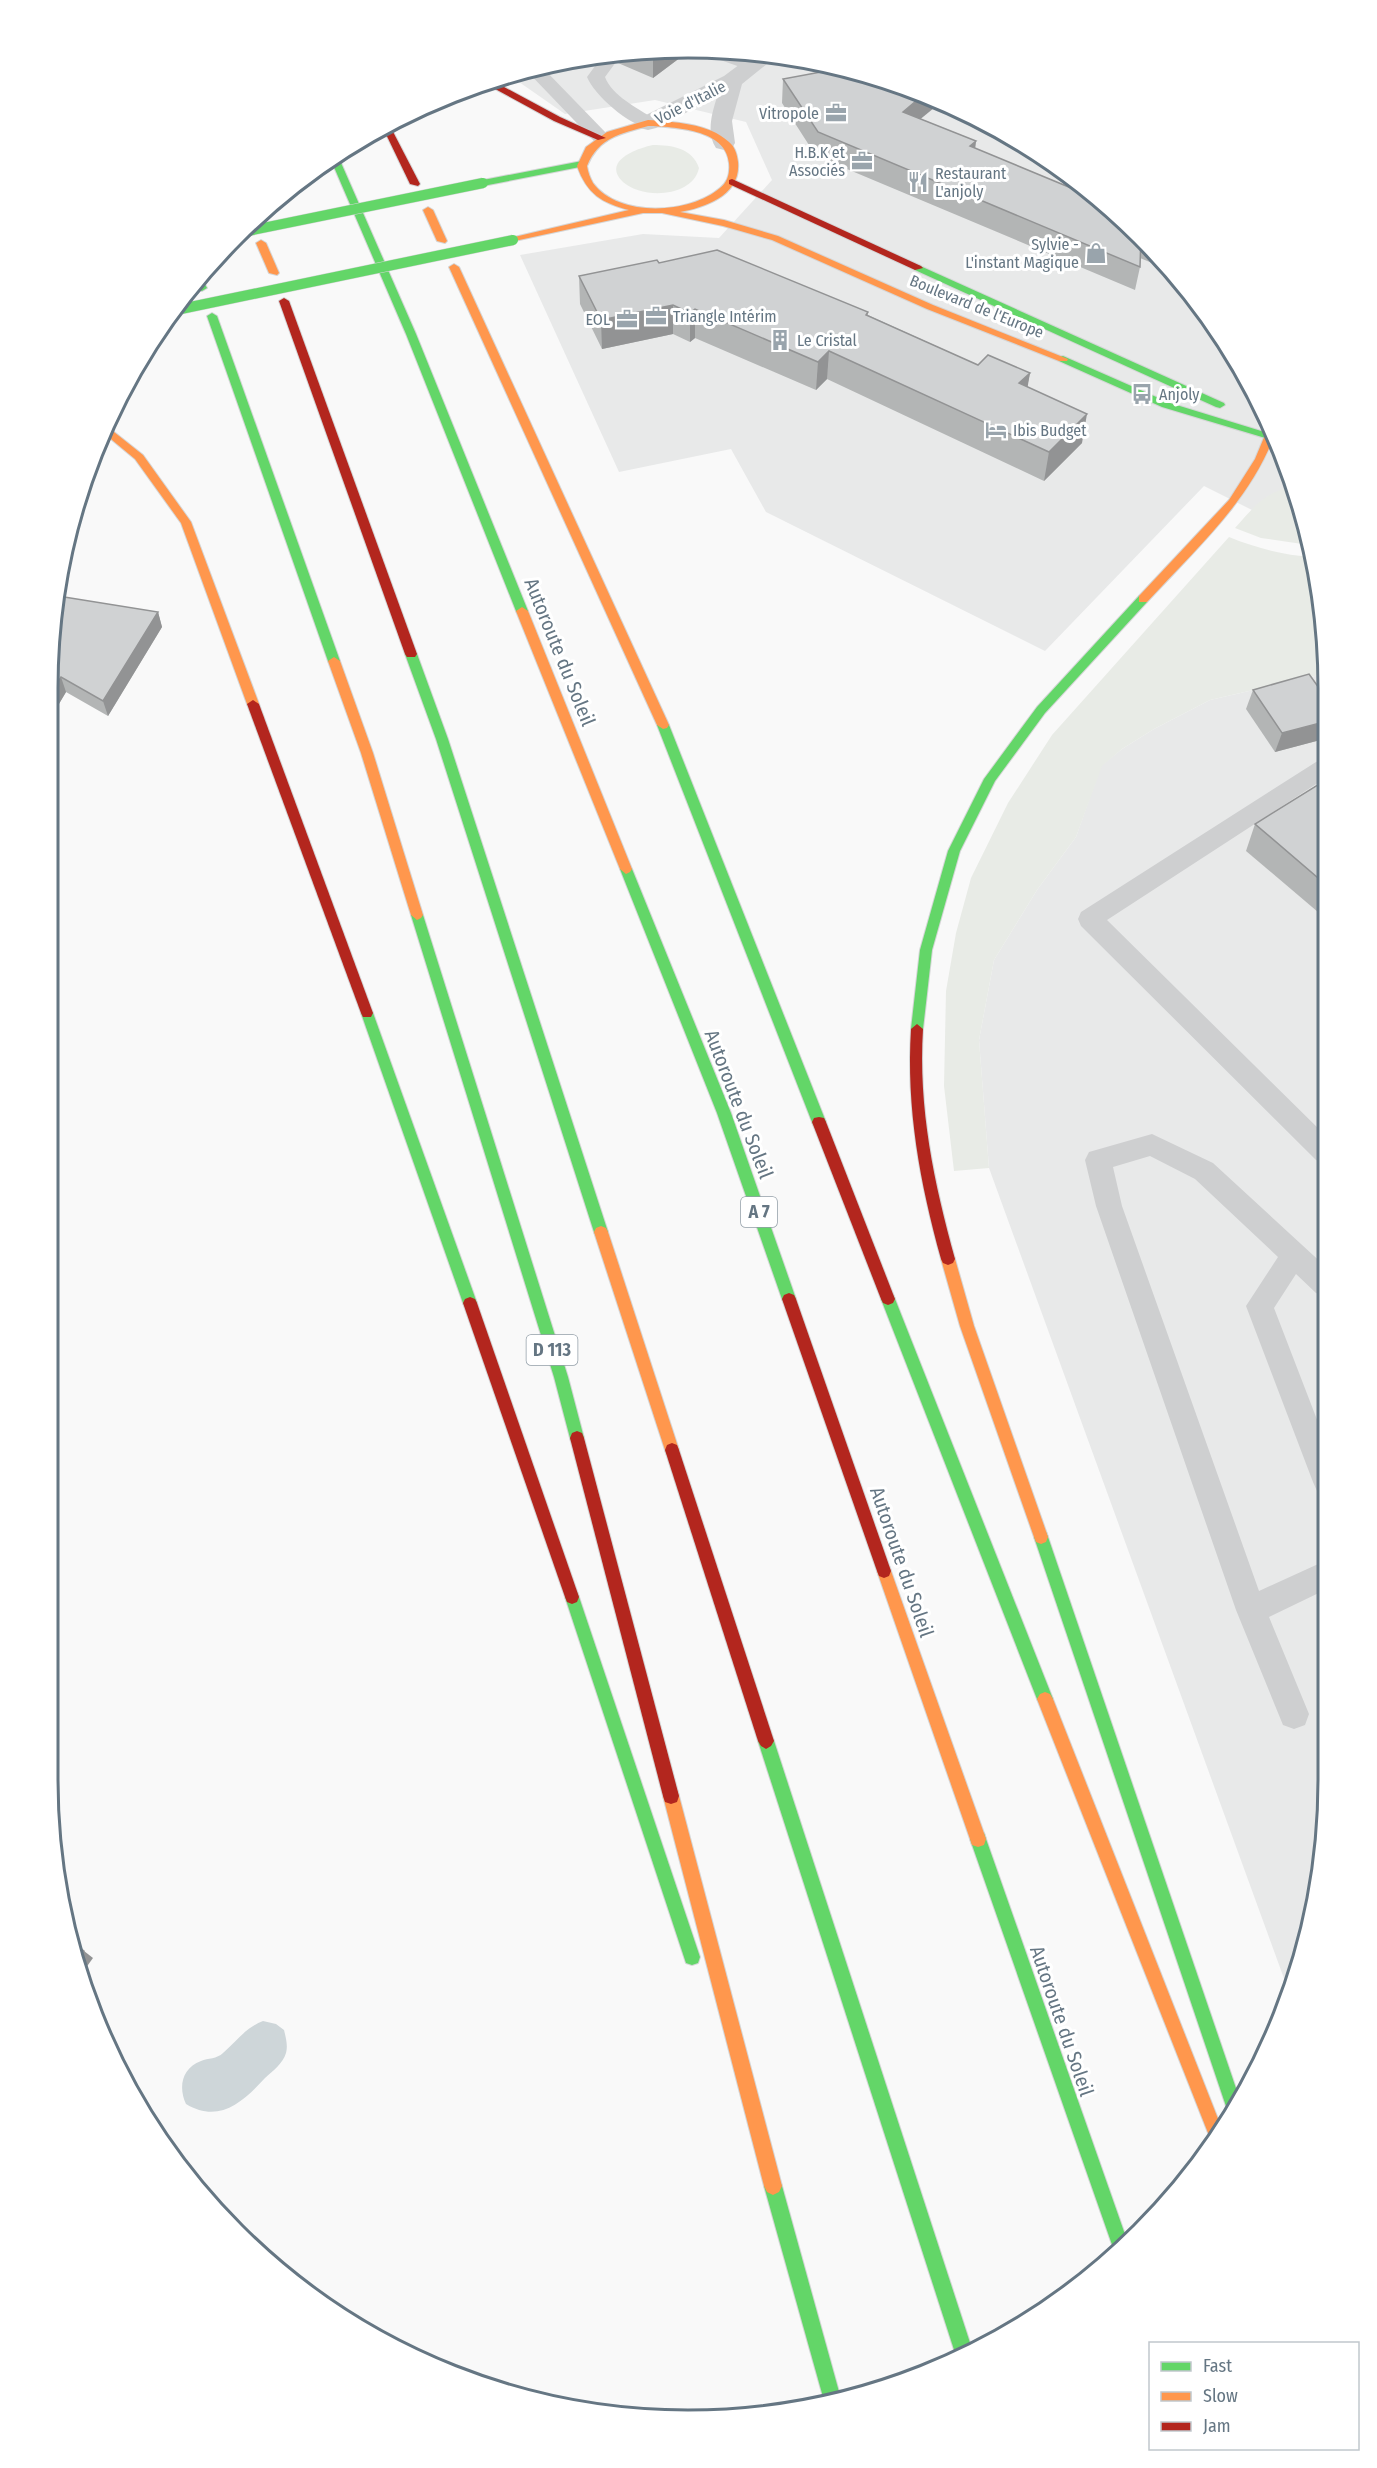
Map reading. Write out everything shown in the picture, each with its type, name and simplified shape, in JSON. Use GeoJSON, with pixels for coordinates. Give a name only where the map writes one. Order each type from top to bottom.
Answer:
{"type":"FeatureCollection","features":[{"type":"Feature","properties":{"kind":"main road"},"geometry":{"type":"LineString","coordinates":[[500,88],[557,119],[601,138]]}},
{"type":"Feature","properties":{"kind":"main road"},"geometry":{"type":"LineString","coordinates":[[648,123],[690,126],[724,142],[733,155],[736,169],[732,182],[721,194],[706,203],[666,212],[639,211],[615,204],[596,193],[585,179],[582,164],[588,150],[601,138],[622,128],[648,123]]}},
{"type":"Feature","properties":{"kind":"main road"},"geometry":{"type":"LineString","coordinates":[[391,134],[415,184]]}},
{"type":"Feature","properties":{"kind":"main road"},"geometry":{"type":"LineString","coordinates":[[258,229],[582,164]]}},
{"type":"Feature","properties":{"kind":"main road","name":"Autoroute du Soleil"},"geometry":{"type":"LineString","coordinates":[[338,165],[411,334],[724,1113],[1118,2240]]}},
{"type":"Feature","properties":{"kind":"main road"},"geometry":{"type":"LineString","coordinates":[[732,182],[943,280],[1194,392],[1264,432]]}},
{"type":"Feature","properties":{"kind":"main road"},"geometry":{"type":"LineString","coordinates":[[428,210],[442,241]]}},
{"type":"Feature","properties":{"kind":"main road"},"geometry":{"type":"LineString","coordinates":[[187,308],[513,240],[639,211]]}},
{"type":"Feature","properties":{"kind":"main road","name":"Boulevard de l'Europe"},"geometry":{"type":"LineString","coordinates":[[666,212],[724,223],[775,238],[930,307],[1065,360],[1166,405],[1265,434]]}},
{"type":"Feature","properties":{"kind":"main road"},"geometry":{"type":"LineString","coordinates":[[261,243],[274,273]]}},
{"type":"Feature","properties":{"kind":"main road"},"geometry":{"type":"LineString","coordinates":[[454,267],[653,700],[1213,2128]]}},
{"type":"Feature","properties":{"kind":"main road"},"geometry":{"type":"LineString","coordinates":[[284,301],[442,739],[962,2347]]}},
{"type":"Feature","properties":{"kind":"main road","name":"D 113"},"geometry":{"type":"LineString","coordinates":[[212,316],[368,753],[561,1377],[792,2257],[831,2393]]}},
{"type":"Feature","properties":{"kind":"main road"},"geometry":{"type":"LineString","coordinates":[[112,434],[139,457],[186,522],[345,951],[528,1465],[698,1974]]}},
{"type":"Feature","properties":{"kind":"main road"},"geometry":{"type":"LineString","coordinates":[[1231,2099],[967,1326],[932,1204],[920,1133],[914,1059],[926,950],[954,851],[990,778],[1041,710],[1238,495],[1268,441]]}},
{"type":"Feature","properties":{"kind":"main road"},"geometry":{"type":"LineString","coordinates":[[721,2042],[792,2257]]}},
{"type":"Feature","properties":{"kind":"street","name":"Voie d'Italie"},"geometry":{"type":"LineString","coordinates":[[648,123],[732,81],[756,62]]}},
{"type":"Feature","properties":{"kind":"street","name":"Voie d'Italie"},"geometry":{"type":"LineString","coordinates":[[724,142],[721,121],[732,81]]}},
{"type":"Feature","properties":{"kind":"lane"},"geometry":{"type":"LineString","coordinates":[[605,64],[596,77],[597,83],[603,91],[648,123]]}},
{"type":"Feature","properties":{"kind":"lane"},"geometry":{"type":"LineString","coordinates":[[541,76],[601,138]]}},
{"type":"Feature","properties":{"kind":"lane"},"geometry":{"type":"LineString","coordinates":[[1318,772],[1090,919],[1318,1145]]}},
{"type":"Feature","properties":{"kind":"lane"},"geometry":{"type":"LineString","coordinates":[[1294,1714],[1251,1610],[1109,1206],[1098,1160],[1152,1145],[1204,1171],[1318,1278]]}},
{"type":"Feature","properties":{"kind":"lane"},"geometry":{"type":"LineString","coordinates":[[1294,1255],[1260,1306],[1318,1461]]}},
{"type":"Feature","properties":{"kind":"lane"},"geometry":{"type":"LineString","coordinates":[[1251,1610],[1318,1578]]}},
{"type":"Feature","properties":{"kind":"shaded area"},"geometry":{"type":"Polygon","coordinates":[[[688,58],[730,60],[771,64],[852,80],[930,106],[1004,143],[1039,165],[1104,215],[1162,273],[1188,305],[1212,338],[1254,410],[1271,447],[1299,533],[1204,486],[1045,651],[766,512],[731,449],[619,472],[520,255],[643,234],[719,238],[772,180],[746,122],[655,100],[565,114],[519,82],[606,64],[688,58]]]}},
{"type":"Feature","properties":{"kind":"shaded area"},"geometry":{"type":"Polygon","coordinates":[[[653,145],[674,147],[692,156],[699,168],[695,178],[678,190],[666,193],[642,191],[623,182],[617,175],[616,168],[619,162],[631,152],[653,145]]]}},
{"type":"Feature","properties":{"kind":"shaded area"},"geometry":{"type":"Polygon","coordinates":[[[1285,488],[1301,544],[1261,538],[1235,528],[1261,501],[1285,488]]]}},
{"type":"Feature","properties":{"kind":"shaded area"},"geometry":{"type":"Polygon","coordinates":[[[1229,537],[1270,550],[1304,556],[1313,606],[1318,675],[1210,700],[1154,729],[1122,749],[1102,766],[1076,837],[1037,890],[994,960],[979,1040],[989,1168],[954,1171],[944,1086],[946,991],[956,933],[971,878],[1008,803],[1052,735],[1229,537]]]}},
{"type":"Feature","properties":{"kind":"shaded area"},"geometry":{"type":"Polygon","coordinates":[[[1318,675],[1317,1821],[1306,1902],[1285,1982],[989,1168],[979,1040],[994,960],[1037,890],[1076,837],[1101,766],[1122,749],[1154,729],[1210,700],[1318,675]]]}},
{"type":"Feature","properties":{"kind":"shaded area"},"geometry":{"type":"Polygon","coordinates":[[[263,2021],[276,2024],[284,2030],[287,2050],[285,2057],[277,2067],[248,2095],[230,2107],[209,2112],[186,2104],[182,2085],[190,2068],[201,2061],[221,2055],[246,2031],[263,2021]]]}},
{"type":"Feature","properties":{"kind":"building"},"geometry":{"type":"Polygon","coordinates":[[[818,73],[852,80],[916,101],[903,112],[976,141],[970,146],[1072,189],[1104,215],[1141,250],[1140,267],[818,132],[783,79],[818,73]]]}},
{"type":"Feature","properties":{"kind":"building"},"geometry":{"type":"Polygon","coordinates":[[[717,250],[868,312],[866,315],[978,365],[988,355],[1030,373],[1019,383],[1087,414],[1049,452],[829,351],[818,362],[695,309],[690,313],[673,305],[601,320],[579,276],[657,260],[659,263],[717,250]]]}},
{"type":"Feature","properties":{"kind":"building"},"geometry":{"type":"Polygon","coordinates":[[[66,597],[158,612],[103,701],[61,677],[59,680],[66,597]]]}},
{"type":"Feature","properties":{"kind":"building"},"geometry":{"type":"Polygon","coordinates":[[[1309,674],[1318,687],[1318,724],[1282,733],[1253,690],[1309,674]]]}},
{"type":"Feature","properties":{"kind":"building"},"geometry":{"type":"Polygon","coordinates":[[[1318,785],[1318,878],[1255,824],[1318,785]]]}},
{"type":"Feature","properties":{"kind":"traffic: fast"},"geometry":{"type":"LineString","coordinates":[[483,183],[582,164]]}},
{"type":"Feature","properties":{"kind":"traffic: fast"},"geometry":{"type":"LineString","coordinates":[[338,165],[411,334],[522,611]]}},
{"type":"Feature","properties":{"kind":"traffic: fast"},"geometry":{"type":"LineString","coordinates":[[258,229],[483,183]]}},
{"type":"Feature","properties":{"kind":"traffic: fast"},"geometry":{"type":"LineString","coordinates":[[187,308],[513,240]]}},
{"type":"Feature","properties":{"kind":"traffic: fast"},"geometry":{"type":"LineString","coordinates":[[918,268],[1220,405]]}},
{"type":"Feature","properties":{"kind":"traffic: fast"},"geometry":{"type":"LineString","coordinates":[[212,316],[334,661]]}},
{"type":"Feature","properties":{"kind":"traffic: fast"},"geometry":{"type":"LineString","coordinates":[[1063,359],[1166,405],[1266,436]]}},
{"type":"Feature","properties":{"kind":"traffic: fast"},"geometry":{"type":"LineString","coordinates":[[917,1029],[926,950],[954,851],[990,779],[1041,710],[1143,599]]}},
{"type":"Feature","properties":{"kind":"traffic: fast"},"geometry":{"type":"LineString","coordinates":[[411,654],[442,739],[601,1232]]}},
{"type":"Feature","properties":{"kind":"traffic: fast"},"geometry":{"type":"LineString","coordinates":[[663,725],[819,1122]]}},
{"type":"Feature","properties":{"kind":"traffic: fast"},"geometry":{"type":"LineString","coordinates":[[626,869],[724,1113],[789,1299]]}},
{"type":"Feature","properties":{"kind":"traffic: fast"},"geometry":{"type":"LineString","coordinates":[[417,915],[561,1377],[577,1438]]}},
{"type":"Feature","properties":{"kind":"traffic: fast"},"geometry":{"type":"LineString","coordinates":[[367,1013],[470,1303]]}},
{"type":"Feature","properties":{"kind":"traffic: fast"},"geometry":{"type":"LineString","coordinates":[[888,1299],[1045,1699]]}},
{"type":"Feature","properties":{"kind":"traffic: fast"},"geometry":{"type":"LineString","coordinates":[[1041,1537],[1231,2099]]}},
{"type":"Feature","properties":{"kind":"traffic: fast"},"geometry":{"type":"LineString","coordinates":[[572,1597],[692,1957]]}},
{"type":"Feature","properties":{"kind":"traffic: fast"},"geometry":{"type":"LineString","coordinates":[[766,1741],[962,2347]]}},
{"type":"Feature","properties":{"kind":"traffic: fast"},"geometry":{"type":"LineString","coordinates":[[978,1839],[1118,2240]]}},
{"type":"Feature","properties":{"kind":"traffic: fast"},"geometry":{"type":"LineString","coordinates":[[773,2186],[830,2393]]}},
{"type":"Feature","properties":{"kind":"traffic: slow"},"geometry":{"type":"LineString","coordinates":[[648,123],[702,131],[726,144],[732,154],[734,166],[732,179],[727,187],[711,200],[675,210],[635,209],[616,204],[601,195],[589,184],[582,166],[589,149],[610,134],[648,123]]}},
{"type":"Feature","properties":{"kind":"traffic: slow"},"geometry":{"type":"LineString","coordinates":[[428,210],[442,241]]}},
{"type":"Feature","properties":{"kind":"traffic: slow"},"geometry":{"type":"LineString","coordinates":[[513,240],[639,211]]}},
{"type":"Feature","properties":{"kind":"traffic: slow"},"geometry":{"type":"LineString","coordinates":[[666,212],[724,223],[775,238],[930,307],[1063,359]]}},
{"type":"Feature","properties":{"kind":"traffic: slow"},"geometry":{"type":"LineString","coordinates":[[261,243],[274,273]]}},
{"type":"Feature","properties":{"kind":"traffic: slow"},"geometry":{"type":"LineString","coordinates":[[454,267],[663,725]]}},
{"type":"Feature","properties":{"kind":"traffic: slow"},"geometry":{"type":"LineString","coordinates":[[112,434],[139,457],[186,522],[253,704]]}},
{"type":"Feature","properties":{"kind":"traffic: slow"},"geometry":{"type":"LineString","coordinates":[[1143,599],[1197,543],[1232,502],[1248,481],[1268,440]]}},
{"type":"Feature","properties":{"kind":"traffic: slow"},"geometry":{"type":"LineString","coordinates":[[522,611],[626,869]]}},
{"type":"Feature","properties":{"kind":"traffic: slow"},"geometry":{"type":"LineString","coordinates":[[334,661],[367,753],[417,915]]}},
{"type":"Feature","properties":{"kind":"traffic: slow"},"geometry":{"type":"LineString","coordinates":[[601,1232],[672,1450]]}},
{"type":"Feature","properties":{"kind":"traffic: slow"},"geometry":{"type":"LineString","coordinates":[[948,1259],[967,1326],[1041,1537]]}},
{"type":"Feature","properties":{"kind":"traffic: slow"},"geometry":{"type":"LineString","coordinates":[[884,1571],[978,1839]]}},
{"type":"Feature","properties":{"kind":"traffic: slow"},"geometry":{"type":"LineString","coordinates":[[1045,1699],[1213,2128]]}},
{"type":"Feature","properties":{"kind":"traffic: slow"},"geometry":{"type":"LineString","coordinates":[[671,1796],[773,2186]]}},
{"type":"Feature","properties":{"kind":"traffic: jam"},"geometry":{"type":"LineString","coordinates":[[500,88],[557,119],[601,138]]}},
{"type":"Feature","properties":{"kind":"traffic: jam"},"geometry":{"type":"LineString","coordinates":[[391,134],[415,184]]}},
{"type":"Feature","properties":{"kind":"traffic: jam"},"geometry":{"type":"LineString","coordinates":[[732,182],[918,268]]}},
{"type":"Feature","properties":{"kind":"traffic: jam"},"geometry":{"type":"LineString","coordinates":[[284,301],[411,654]]}},
{"type":"Feature","properties":{"kind":"traffic: jam"},"geometry":{"type":"LineString","coordinates":[[253,704],[367,1013]]}},
{"type":"Feature","properties":{"kind":"traffic: jam"},"geometry":{"type":"LineString","coordinates":[[917,1029],[915,1058],[918,1116],[933,1203],[948,1259]]}},
{"type":"Feature","properties":{"kind":"traffic: jam"},"geometry":{"type":"LineString","coordinates":[[819,1122],[888,1299]]}},
{"type":"Feature","properties":{"kind":"traffic: jam"},"geometry":{"type":"LineString","coordinates":[[789,1299],[884,1571]]}},
{"type":"Feature","properties":{"kind":"traffic: jam"},"geometry":{"type":"LineString","coordinates":[[470,1303],[572,1597]]}},
{"type":"Feature","properties":{"kind":"traffic: jam"},"geometry":{"type":"LineString","coordinates":[[577,1438],[671,1796]]}},
{"type":"Feature","properties":{"kind":"traffic: jam"},"geometry":{"type":"LineString","coordinates":[[672,1450],[766,1741]]}},
{"type":"Feature","properties":{"kind":"place","name":"Vitropole"},"geometry":{"type":"Point","coordinates":[836,113]}},
{"type":"Feature","properties":{"kind":"place","name":"H.B.K et Associés"},"geometry":{"type":"Point","coordinates":[862,161]}},
{"type":"Feature","properties":{"kind":"place","name":"Restaurant L'anjoly"},"geometry":{"type":"Point","coordinates":[918,182]}},
{"type":"Feature","properties":{"kind":"place","name":"Sylvie - L'instant Magique"},"geometry":{"type":"Point","coordinates":[1096,253]}},
{"type":"Feature","properties":{"kind":"place","name":"Triangle Intérim"},"geometry":{"type":"Point","coordinates":[656,316]}},
{"type":"Feature","properties":{"kind":"place","name":"EOL"},"geometry":{"type":"Point","coordinates":[627,319]}},
{"type":"Feature","properties":{"kind":"place","name":"Le Cristal"},"geometry":{"type":"Point","coordinates":[780,340]}},
{"type":"Feature","properties":{"kind":"place","name":"Anjoly"},"geometry":{"type":"Point","coordinates":[1142,394]}},
{"type":"Feature","properties":{"kind":"place","name":"Ibis Budget"},"geometry":{"type":"Point","coordinates":[996,430]}}]}
